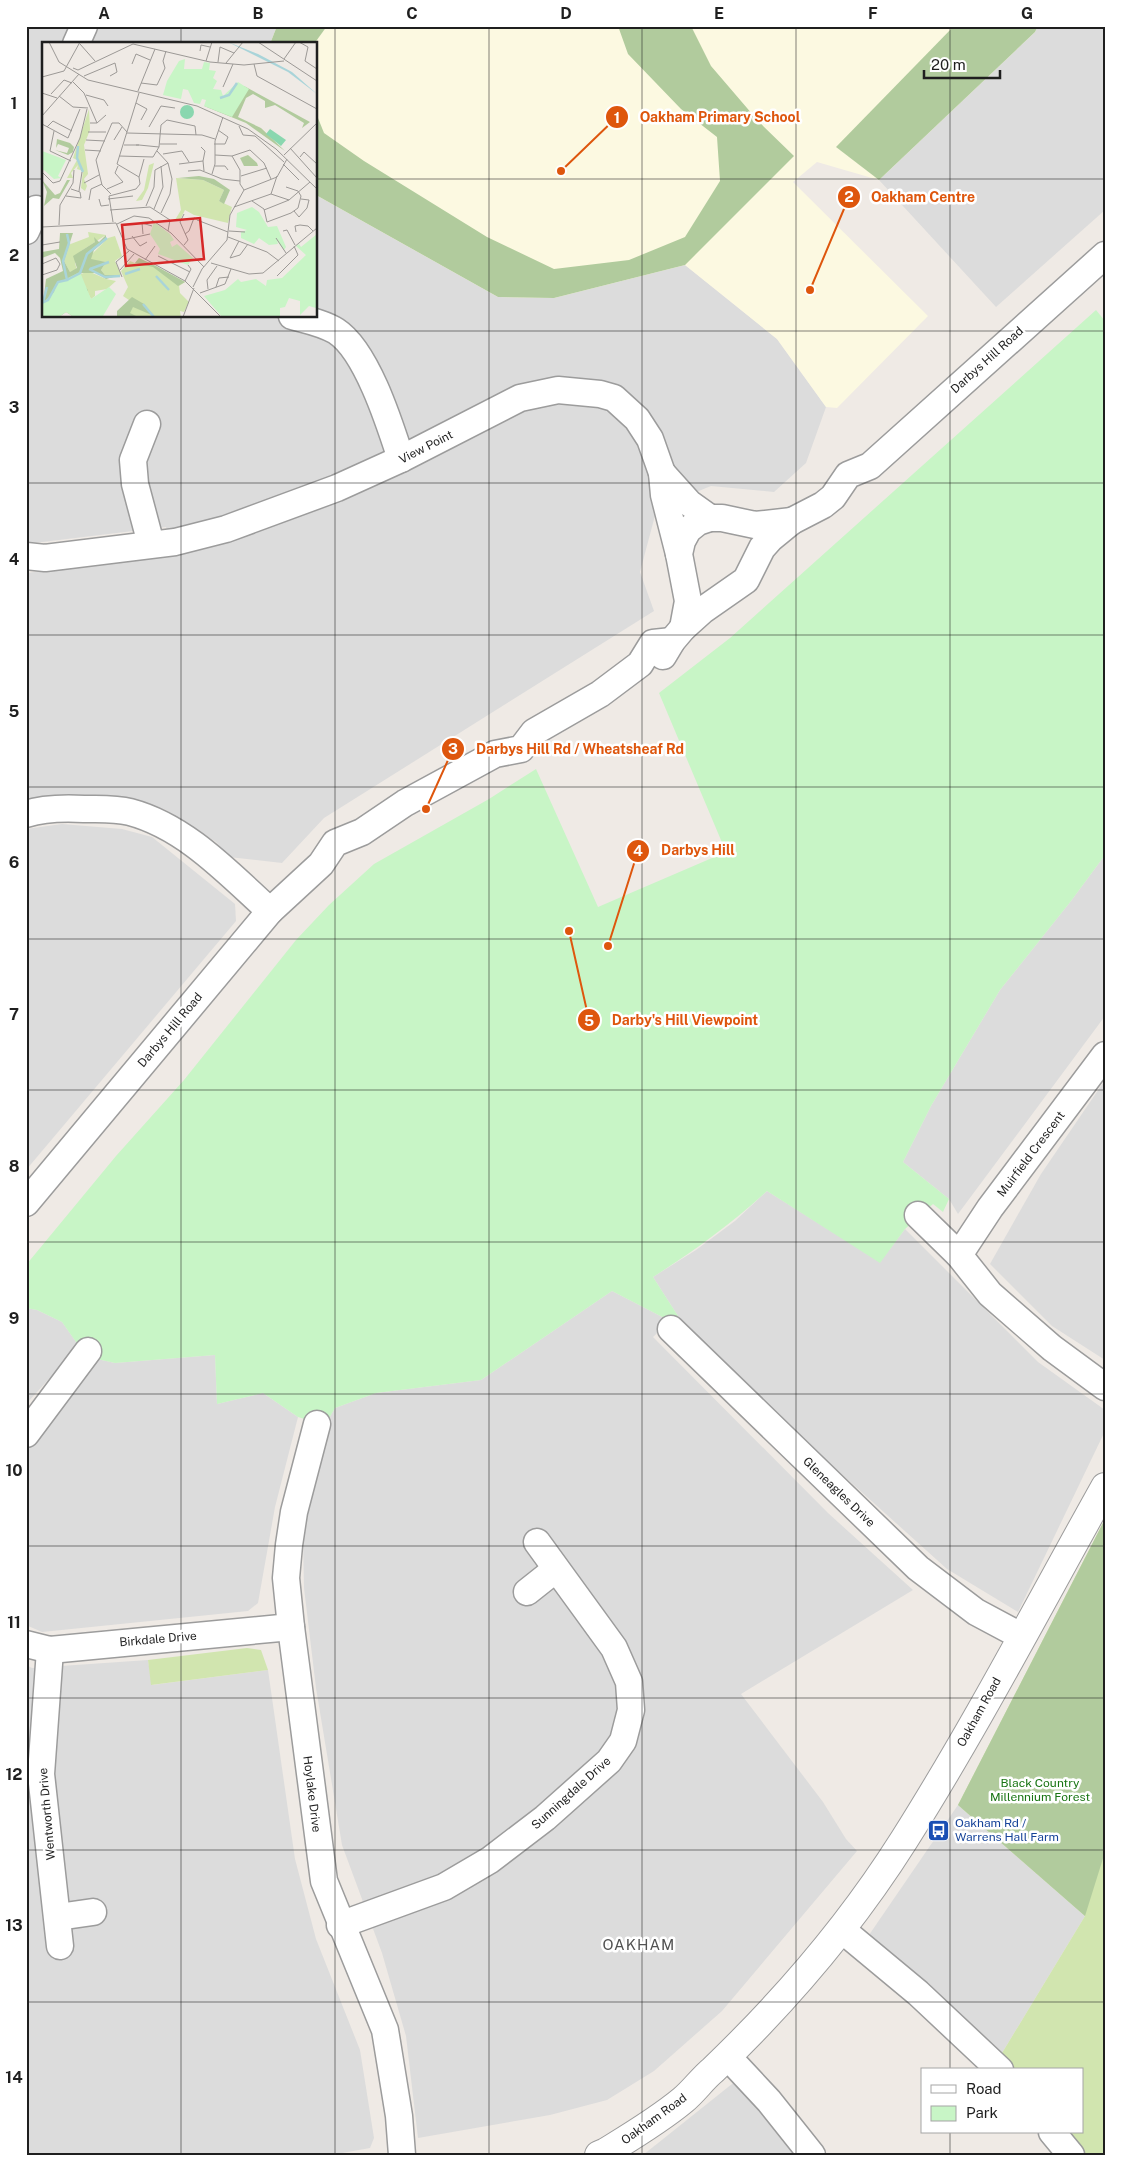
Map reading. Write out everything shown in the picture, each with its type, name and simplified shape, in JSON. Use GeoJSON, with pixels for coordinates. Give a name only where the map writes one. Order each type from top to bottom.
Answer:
{"type":"FeatureCollection","features":[{"type":"Feature","properties":{"kind":"street"},"geometry":{"type":"LineString","coordinates":[[77,42],[84,26]]}},
{"type":"Feature","properties":{"kind":"street","name":"Darbys Hill Road"},"geometry":{"type":"LineString","coordinates":[[26,1203],[270,911],[321,864],[335,843],[362,832],[405,804],[495,754],[512,733],[534,732],[600,694],[640,664],[653,643],[677,634],[703,610],[746,580],[762,548],[792,521],[823,506],[833,497],[857,488],[870,466],[1105,255]]}},
{"type":"Feature","properties":{"kind":"street"},"geometry":{"type":"LineString","coordinates":[[300,318],[336,331],[352,347],[382,401],[401,459]]}},
{"type":"Feature","properties":{"kind":"street","name":"View Point"},"geometry":{"type":"LineString","coordinates":[[26,556],[45,558],[175,542],[226,529],[337,488],[401,459],[520,398],[558,390],[600,394],[614,398],[626,408],[650,439],[662,473],[664,495],[681,564]]}},
{"type":"Feature","properties":{"kind":"street"},"geometry":{"type":"LineString","coordinates":[[147,424],[133,460],[135,484],[151,544]]}},
{"type":"Feature","properties":{"kind":"street","name":"View Point"},"geometry":{"type":"LineString","coordinates":[[662,473],[689,502],[722,520]]}},
{"type":"Feature","properties":{"kind":"street"},"geometry":{"type":"LineString","coordinates":[[677,634],[688,601],[681,564],[682,541],[688,530],[698,522],[722,520],[742,527],[752,541],[755,557],[752,568]]}},
{"type":"Feature","properties":{"kind":"street","name":"Darbys Hill Road"},"geometry":{"type":"LineString","coordinates":[[722,520],[755,525],[792,521]]}},
{"type":"Feature","properties":{"kind":"street"},"geometry":{"type":"LineString","coordinates":[[681,564],[690,583],[699,589],[711,593],[724,593],[736,588]]}},
{"type":"Feature","properties":{"kind":"street"},"geometry":{"type":"LineString","coordinates":[[26,814],[36,811],[70,808],[129,811],[182,836],[205,853],[270,911]]}},
{"type":"Feature","properties":{"kind":"street","name":"Muirfield Crescent"},"geometry":{"type":"LineString","coordinates":[[959,1255],[990,1208],[1105,1055]]}},
{"type":"Feature","properties":{"kind":"street"},"geometry":{"type":"LineString","coordinates":[[918,1215],[959,1255],[990,1294],[1052,1348],[1105,1387]]}},
{"type":"Feature","properties":{"kind":"street","name":"Gleneagles Drive"},"geometry":{"type":"LineString","coordinates":[[671,1329],[918,1568],[976,1612],[1021,1636]]}},
{"type":"Feature","properties":{"kind":"street"},"geometry":{"type":"LineString","coordinates":[[26,1434],[88,1351]]}},
{"type":"Feature","properties":{"kind":"street","name":"Hoylake Drive"},"geometry":{"type":"LineString","coordinates":[[317,1424],[294,1512],[289,1545],[286,1578],[291,1627],[324,1880],[340,1925],[385,2030],[399,2116],[402,2155]]}},
{"type":"Feature","properties":{"kind":"street","name":"Oakham Road"},"geometry":{"type":"LineString","coordinates":[[599,2155],[648,2125],[684,2099],[728,2057],[772,2010],[841,1929],[904,1841],[1105,1487]]}},
{"type":"Feature","properties":{"kind":"street","name":"Sunningdale Drive"},"geometry":{"type":"LineString","coordinates":[[340,1925],[444,1887],[490,1860],[552,1812],[609,1761],[622,1741],[631,1710],[629,1682],[614,1648],[537,1542]]}},
{"type":"Feature","properties":{"kind":"street"},"geometry":{"type":"LineString","coordinates":[[527,1592],[556,1569]]}},
{"type":"Feature","properties":{"kind":"street","name":"Birkdale Drive"},"geometry":{"type":"LineString","coordinates":[[38,1647],[291,1627]]}},
{"type":"Feature","properties":{"kind":"street","name":"Wentworth Drive"},"geometry":{"type":"LineString","coordinates":[[38,1647],[41,1774],[60,1946]]}},
{"type":"Feature","properties":{"kind":"street"},"geometry":{"type":"LineString","coordinates":[[58,1917],[93,1912]]}},
{"type":"Feature","properties":{"kind":"street"},"geometry":{"type":"LineString","coordinates":[[841,1929],[918,1993],[998,2068]]}},
{"type":"Feature","properties":{"kind":"street"},"geometry":{"type":"LineString","coordinates":[[728,2057],[769,2101],[812,2155]]}},
{"type":"Feature","properties":{"kind":"street"},"geometry":{"type":"LineString","coordinates":[[1054,2134],[1071,2155]]}},
{"type":"Feature","properties":{"kind":"shaded area"},"geometry":{"type":"Polygon","coordinates":[[[26,26],[277,26],[271,42],[42,42],[42,318],[318,318],[318,196],[498,297],[554,298],[685,265],[777,339],[826,407],[806,463],[774,492],[711,486],[657,508],[640,572],[654,611],[324,818],[282,863],[229,857],[216,842],[166,810],[138,801],[83,795],[26,801],[26,573],[174,555],[166,527],[26,544],[26,26]]]}},
{"type":"Feature","properties":{"kind":"shaded area"},"geometry":{"type":"Polygon","coordinates":[[[277,26],[1038,26],[1035,32],[879,180],[817,162],[793,182],[928,316],[837,408],[826,407],[777,339],[685,265],[554,298],[498,297],[318,196],[318,42],[271,42],[277,26]]]}},
{"type":"Feature","properties":{"kind":"shaded area"},"geometry":{"type":"Polygon","coordinates":[[[1038,26],[1105,26],[1105,210],[996,307],[879,180],[1035,32],[1038,26]]]}},
{"type":"Feature","properties":{"kind":"shaded area"},"geometry":{"type":"Polygon","coordinates":[[[62,824],[122,829],[152,837],[235,904],[236,921],[26,1170],[26,829],[62,824]]]}},
{"type":"Feature","properties":{"kind":"shaded area"},"geometry":{"type":"Polygon","coordinates":[[[1105,855],[1105,1016],[958,1214],[949,1199],[903,1162],[931,1106],[1000,990],[1105,855]]]}},
{"type":"Feature","properties":{"kind":"shaded area"},"geometry":{"type":"Polygon","coordinates":[[[1105,1080],[1105,1360],[1052,1326],[990,1264],[1041,1174],[1105,1080]]]}},
{"type":"Feature","properties":{"kind":"shaded area"},"geometry":{"type":"Polygon","coordinates":[[[767,1191],[880,1262],[905,1229],[1038,1362],[1105,1410],[1105,1431],[1018,1612],[947,1569],[846,1478],[746,1386],[678,1316],[653,1277],[696,1250],[735,1221],[767,1191]]]}},
{"type":"Feature","properties":{"kind":"shaded area"},"geometry":{"type":"Polygon","coordinates":[[[612,1291],[670,1321],[653,1337],[828,1513],[913,1590],[741,1694],[823,1802],[846,1839],[857,1851],[722,2011],[654,2071],[607,2100],[550,2115],[418,2138],[406,2036],[382,1953],[342,1845],[316,1688],[304,1588],[303,1538],[313,1458],[325,1425],[335,1408],[376,1393],[481,1380],[612,1291]]]}},
{"type":"Feature","properties":{"kind":"shaded area"},"geometry":{"type":"Polygon","coordinates":[[[26,1308],[37,1310],[62,1322],[79,1346],[26,1404],[26,1308]]]}},
{"type":"Feature","properties":{"kind":"shaded area"},"geometry":{"type":"Polygon","coordinates":[[[215,1355],[217,1404],[263,1393],[298,1417],[275,1507],[258,1603],[248,1611],[42,1632],[26,1625],[26,1452],[34,1438],[97,1359],[115,1363],[215,1355]]]}},
{"type":"Feature","properties":{"kind":"shaded area"},"geometry":{"type":"Polygon","coordinates":[[[148,1660],[152,1685],[268,1670],[295,1859],[316,1939],[360,2050],[374,2138],[370,2148],[331,2155],[26,2155],[26,1665],[32,1668],[148,1660]]]}},
{"type":"Feature","properties":{"kind":"shaded area"},"geometry":{"type":"Polygon","coordinates":[[[958,1805],[1085,1916],[1002,2053],[869,1935],[958,1805]]]}},
{"type":"Feature","properties":{"kind":"shaded area"},"geometry":{"type":"Polygon","coordinates":[[[742,2076],[801,2155],[643,2155],[742,2076]]]}},
{"type":"Feature","properties":{"kind":"green space"},"geometry":{"type":"Polygon","coordinates":[[[277,26],[327,26],[315,42],[271,42],[277,26]]]}},
{"type":"Feature","properties":{"kind":"green space"},"geometry":{"type":"Polygon","coordinates":[[[618,26],[691,26],[711,66],[759,122],[794,156],[685,265],[554,298],[498,297],[318,196],[318,118],[324,133],[364,161],[487,237],[554,269],[629,260],[685,237],[720,181],[717,137],[681,109],[628,54],[618,26]]]}},
{"type":"Feature","properties":{"kind":"green space"},"geometry":{"type":"Polygon","coordinates":[[[954,26],[1038,26],[1035,32],[879,180],[836,147],[954,26]]]}},
{"type":"Feature","properties":{"kind":"green space"},"geometry":{"type":"Polygon","coordinates":[[[1096,310],[1105,321],[1105,855],[1000,990],[931,1106],[903,1162],[949,1199],[943,1212],[933,1204],[905,1229],[880,1263],[767,1191],[712,1237],[653,1277],[678,1316],[670,1321],[612,1291],[481,1380],[376,1393],[335,1408],[325,1425],[298,1417],[263,1393],[217,1404],[215,1355],[115,1363],[97,1359],[76,1342],[62,1322],[37,1310],[26,1308],[26,1265],[116,1156],[184,1080],[296,940],[329,905],[374,864],[489,799],[536,769],[598,907],[726,852],[659,693],[730,638],[1096,310]]]}},
{"type":"Feature","properties":{"kind":"green space","name":"Black Country Millennium Forest"},"geometry":{"type":"Polygon","coordinates":[[[1105,1519],[1105,2155],[1079,2155],[1063,2134],[1084,2134],[1084,2068],[1013,2068],[1002,2053],[1085,1916],[958,1805],[1105,1519]]]}},
{"type":"Feature","properties":{"kind":"green space","name":"Black Country Millennium Forest"},"geometry":{"type":"Polygon","coordinates":[[[1105,1519],[1105,1852],[1085,1916],[958,1805],[1105,1519]]]}},
{"type":"Feature","properties":{"kind":"green space"},"geometry":{"type":"Polygon","coordinates":[[[247,1648],[261,1650],[268,1670],[151,1685],[148,1660],[247,1648]]]}},
{"type":"Feature","properties":{"kind":"place","name":"Oakham Primary School"},"geometry":{"type":"Point","coordinates":[561,171]}},
{"type":"Feature","properties":{"kind":"place","name":"Oakham Centre"},"geometry":{"type":"Point","coordinates":[810,290]}},
{"type":"Feature","properties":{"kind":"place","name":"Darbys Hill Rd / Wheatsheaf Rd"},"geometry":{"type":"Point","coordinates":[426,809]}},
{"type":"Feature","properties":{"kind":"place","name":"Darby's Hill Viewpoint"},"geometry":{"type":"Point","coordinates":[569,931]}},
{"type":"Feature","properties":{"kind":"place","name":"Darbys Hill"},"geometry":{"type":"Point","coordinates":[608,946]}},
{"type":"Feature","properties":{"kind":"place","name":"Oakham Rd / Warrens Hall Farm"},"geometry":{"type":"Point","coordinates":[939,1830]}},
{"type":"Feature","properties":{"kind":"district","name":"OAKHAM"},"geometry":{"type":"Point","coordinates":[639,1944]}}]}
